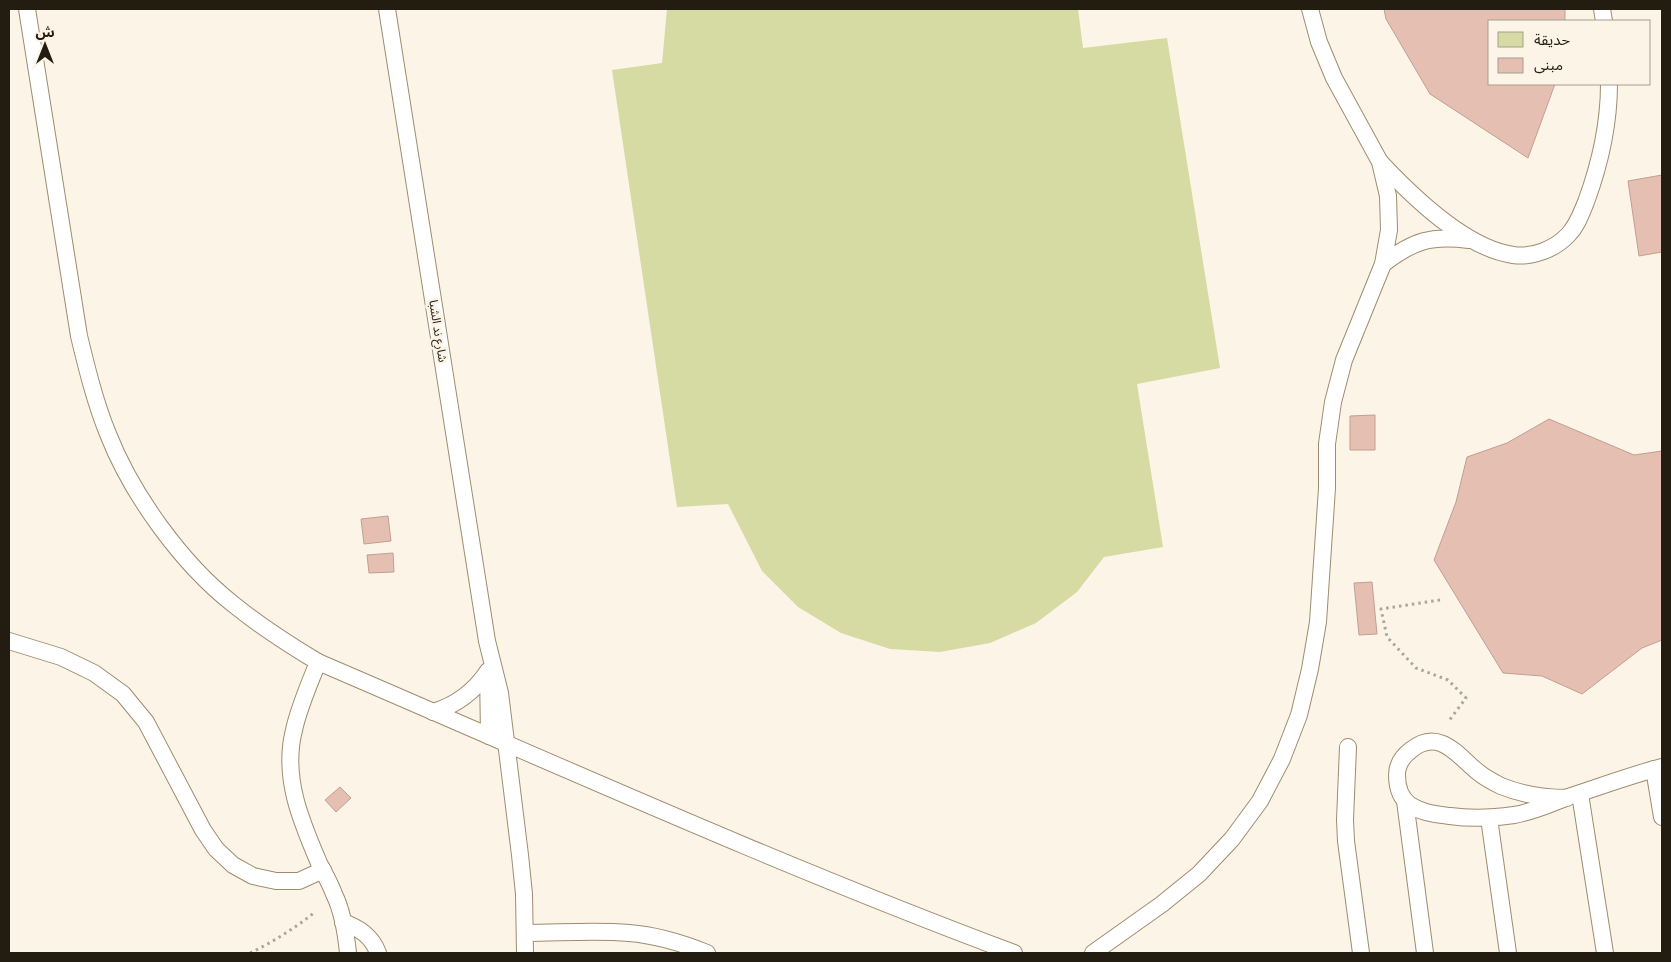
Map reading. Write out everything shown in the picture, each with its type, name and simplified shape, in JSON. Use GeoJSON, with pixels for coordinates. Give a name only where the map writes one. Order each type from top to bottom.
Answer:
{"type":"FeatureCollection","features":[{"type":"Feature","properties":{"kind":"lane"},"geometry":{"type":"LineString","coordinates":[[27,9],[79,336],[91,387],[108,436],[132,483],[160,527],[194,567],[231,603],[273,635],[318,662],[772,858],[863,896],[1014,953]]}},
{"type":"Feature","properties":{"kind":"lane","name":"شارع ند الشبا"},"geometry":{"type":"LineString","coordinates":[[387,9],[489,654],[498,682],[520,855],[525,953]]}},
{"type":"Feature","properties":{"kind":"lane"},"geometry":{"type":"LineString","coordinates":[[1093,953],[1162,904],[1199,874],[1232,839],[1254,808],[1282,759],[1299,714],[1310,668],[1318,622],[1327,488],[1327,444],[1333,402],[1344,360],[1383,264],[1389,230],[1388,196],[1380,162],[1334,78],[1319,42],[1310,9]]}},
{"type":"Feature","properties":{"kind":"lane"},"geometry":{"type":"LineString","coordinates":[[1380,162],[1424,205],[1474,241],[1514,256],[1534,254],[1552,248],[1568,235],[1579,219],[1594,180],[1604,140],[1609,85]]}},
{"type":"Feature","properties":{"kind":"lane"},"geometry":{"type":"LineString","coordinates":[[1383,264],[1402,250],[1425,241],[1449,238],[1474,241]]}},
{"type":"Feature","properties":{"kind":"lane"},"geometry":{"type":"LineString","coordinates":[[9,641],[61,657],[94,672],[123,694],[146,722],[203,830],[216,849],[233,865],[253,876],[276,881],[299,881],[323,870]]}},
{"type":"Feature","properties":{"kind":"lane","name":"شارع ند الشبا"},"geometry":{"type":"LineString","coordinates":[[489,654],[489,736]]}},
{"type":"Feature","properties":{"kind":"lane"},"geometry":{"type":"LineString","coordinates":[[318,662],[302,702],[293,732],[290,764],[294,795],[303,826],[335,896],[343,922],[348,953]]}},
{"type":"Feature","properties":{"kind":"lane"},"geometry":{"type":"LineString","coordinates":[[433,712],[459,701],[480,683],[488,671]]}},
{"type":"Feature","properties":{"kind":"lane"},"geometry":{"type":"LineString","coordinates":[[1424,953],[1405,801],[1397,787],[1397,770],[1403,756],[1416,745],[1433,742],[1449,746],[1479,773],[1498,785],[1520,794],[1544,798],[1574,796]]}},
{"type":"Feature","properties":{"kind":"lane"},"geometry":{"type":"LineString","coordinates":[[1348,747],[1346,841],[1361,953]]}},
{"type":"Feature","properties":{"kind":"lane"},"geometry":{"type":"LineString","coordinates":[[1405,801],[1419,810],[1462,818],[1516,815],[1542,808],[1658,768],[1662,816]]}},
{"type":"Feature","properties":{"kind":"lane"},"geometry":{"type":"LineString","coordinates":[[1574,796],[1605,953]]}},
{"type":"Feature","properties":{"kind":"lane"},"geometry":{"type":"LineString","coordinates":[[1489,818],[1508,953]]}},
{"type":"Feature","properties":{"kind":"lane"},"geometry":{"type":"LineString","coordinates":[[343,922],[364,932],[372,941],[378,953]]}},
{"type":"Feature","properties":{"kind":"lane"},"geometry":{"type":"LineString","coordinates":[[525,933],[630,933],[658,937],[707,953]]}},
{"type":"Feature","properties":{"kind":"path"},"geometry":{"type":"LineString","coordinates":[[1433,742],[1466,698],[1448,680],[1416,668],[1387,637],[1381,609],[1440,600]]}},
{"type":"Feature","properties":{"kind":"path"},"geometry":{"type":"LineString","coordinates":[[250,953],[267,945],[302,922],[335,896]]}},
{"type":"Feature","properties":{"kind":"green space"},"geometry":{"type":"Polygon","coordinates":[[[667,9],[1078,9],[1083,48],[1167,38],[1220,368],[1137,384],[1163,547],[1104,557],[1077,592],[1036,623],[990,643],[940,652],[890,649],[841,633],[798,607],[762,571],[728,504],[677,507],[612,70],[662,63],[667,9]]]}},
{"type":"Feature","properties":{"kind":"building"},"geometry":{"type":"Polygon","coordinates":[[[1384,9],[1565,9],[1565,20],[1488,20],[1488,85],[1555,85],[1528,158],[1430,94],[1386,19],[1384,9]]]}},
{"type":"Feature","properties":{"kind":"building"},"geometry":{"type":"Polygon","coordinates":[[[1662,175],[1662,252],[1639,256],[1628,181],[1662,175]]]}},
{"type":"Feature","properties":{"kind":"building"},"geometry":{"type":"Polygon","coordinates":[[[1375,415],[1375,450],[1350,450],[1350,416],[1375,415]]]}},
{"type":"Feature","properties":{"kind":"building"},"geometry":{"type":"Polygon","coordinates":[[[1549,419],[1634,455],[1662,451],[1662,640],[1642,648],[1582,694],[1542,676],[1503,673],[1434,560],[1456,502],[1467,457],[1507,443],[1549,419]]]}},
{"type":"Feature","properties":{"kind":"building"},"geometry":{"type":"Polygon","coordinates":[[[388,516],[391,541],[364,544],[361,519],[388,516]]]}},
{"type":"Feature","properties":{"kind":"building"},"geometry":{"type":"Polygon","coordinates":[[[393,553],[394,572],[369,573],[367,555],[393,553]]]}},
{"type":"Feature","properties":{"kind":"building"},"geometry":{"type":"Polygon","coordinates":[[[1372,582],[1377,634],[1359,635],[1354,583],[1372,582]]]}},
{"type":"Feature","properties":{"kind":"building"},"geometry":{"type":"Polygon","coordinates":[[[340,787],[351,798],[336,812],[325,800],[340,787]]]}}]}
